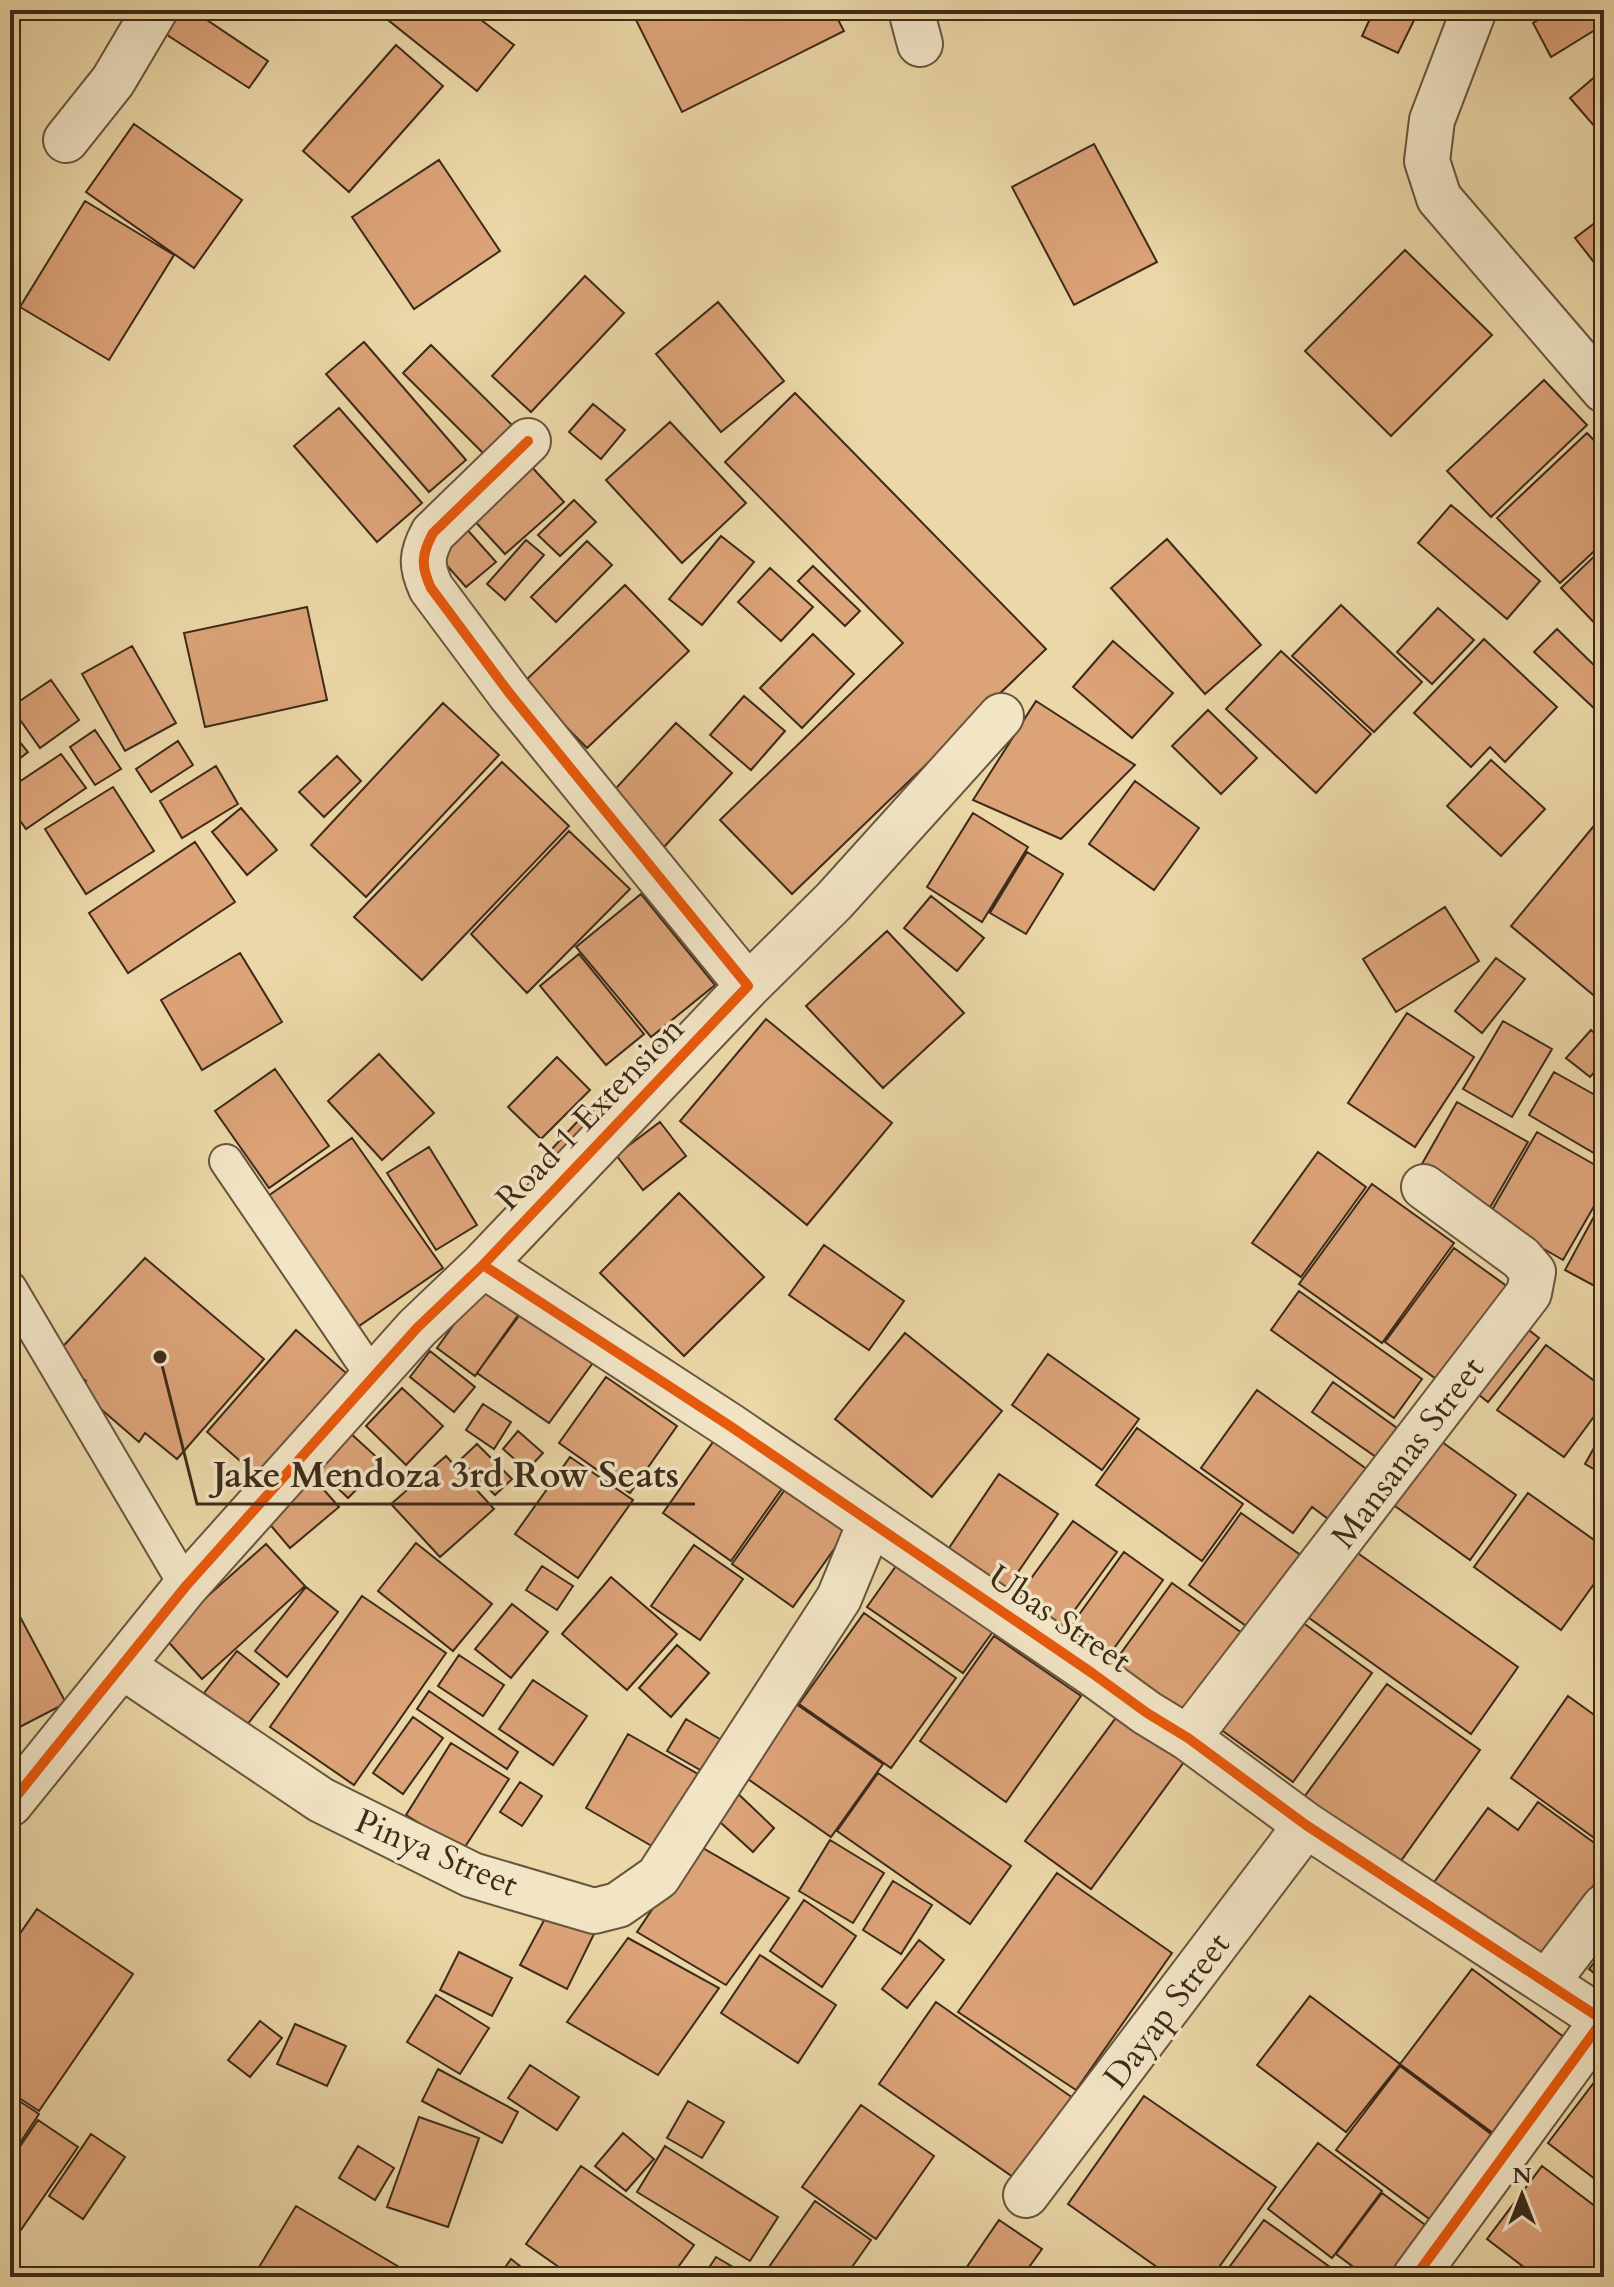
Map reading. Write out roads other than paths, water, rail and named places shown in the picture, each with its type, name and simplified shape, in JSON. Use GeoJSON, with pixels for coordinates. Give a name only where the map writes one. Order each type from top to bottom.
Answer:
{"type":"FeatureCollection","features":[{"type":"Feature","properties":{"kind":"street"},"geometry":{"type":"LineString","coordinates":[[66,140],[113,81],[155,10]]}},
{"type":"Feature","properties":{"kind":"street"},"geometry":{"type":"LineString","coordinates":[[1474,10],[1432,120],[1427,161],[1439,198],[1604,390]]}},
{"type":"Feature","properties":{"kind":"street"},"geometry":{"type":"LineString","coordinates":[[528,441],[433,533],[426,545],[422,569],[431,588],[510,694],[748,986]]}},
{"type":"Feature","properties":{"kind":"street","name":"Road 1 Extension"},"geometry":{"type":"LineString","coordinates":[[10,1804],[186,1586],[417,1328],[483,1265],[748,986],[834,901],[1001,716]]}},
{"type":"Feature","properties":{"kind":"street","name":"Mansanas Street"},"geometry":{"type":"LineString","coordinates":[[1188,1738],[1529,1293],[1533,1272],[1521,1258],[1424,1187]]}},
{"type":"Feature","properties":{"kind":"street","name":"Ubas Street"},"geometry":{"type":"LineString","coordinates":[[483,1265],[730,1426],[1188,1738],[1306,1825],[1437,1914],[1603,2020]]}},
{"type":"Feature","properties":{"kind":"street","name":"Pinya Street"},"geometry":{"type":"LineString","coordinates":[[122,1666],[321,1800],[472,1875],[594,1911],[618,1905],[658,1877],[839,1598],[870,1523]]}},
{"type":"Feature","properties":{"kind":"street","name":"Dayap Street"},"geometry":{"type":"LineString","coordinates":[[1026,2195],[1306,1825]]}},
{"type":"Feature","properties":{"kind":"street"},"geometry":{"type":"LineString","coordinates":[[1547,1982],[1604,1907]]}},
{"type":"Feature","properties":{"kind":"street"},"geometry":{"type":"LineString","coordinates":[[1415,2277],[1603,2020]]}},
{"type":"Feature","properties":{"kind":"lane"},"geometry":{"type":"LineString","coordinates":[[226,1161],[373,1377]]}},
{"type":"Feature","properties":{"kind":"lane"},"geometry":{"type":"LineString","coordinates":[[10,1288],[186,1586]]}},
{"type":"Feature","properties":{"kind":"place","name":"Jake Mendoza 3rd Row Seats"},"geometry":{"type":"Point","coordinates":[160,1357]}}]}
